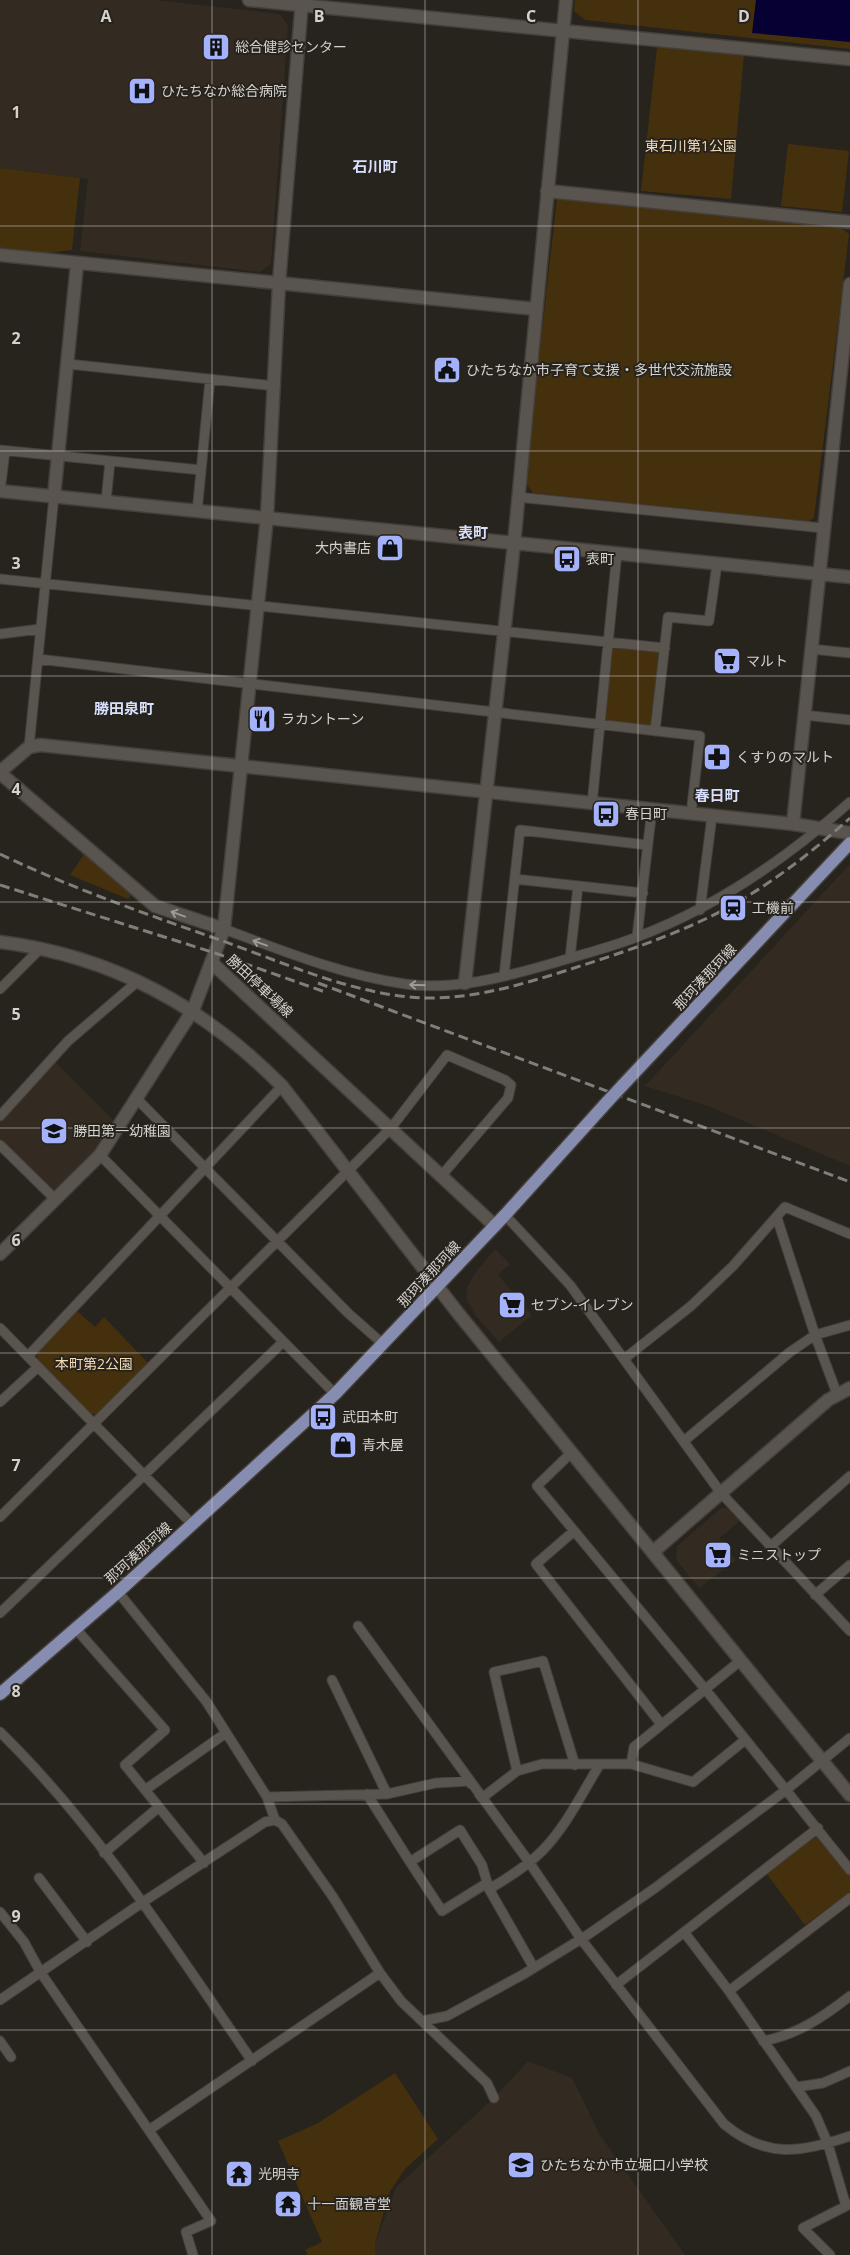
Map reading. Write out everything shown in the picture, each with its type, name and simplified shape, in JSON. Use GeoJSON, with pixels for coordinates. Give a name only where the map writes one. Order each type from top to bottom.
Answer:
{"type":"FeatureCollection","features":[{"type":"Feature","properties":{"kind":"main road","name":"那珂湊那珂線"},"geometry":{"type":"LineString","coordinates":[[0,1694],[118,1592],[335,1394],[495,1226],[608,1101],[850,843]]}},
{"type":"Feature","properties":{"kind":"street"},"geometry":{"type":"LineString","coordinates":[[249,0],[302,3],[563,31],[850,58]]}},
{"type":"Feature","properties":{"kind":"street"},"geometry":{"type":"LineString","coordinates":[[465,983],[514,544],[566,0]]}},
{"type":"Feature","properties":{"kind":"street","name":"勝田停車場線"},"geometry":{"type":"LineString","coordinates":[[302,3],[279,283],[267,517],[224,929],[211,962],[495,1226]]}},
{"type":"Feature","properties":{"kind":"street"},"geometry":{"type":"LineString","coordinates":[[547,191],[850,222]]}},
{"type":"Feature","properties":{"kind":"street"},"geometry":{"type":"LineString","coordinates":[[0,255],[536,309]]}},
{"type":"Feature","properties":{"kind":"street"},"geometry":{"type":"LineString","coordinates":[[29,747],[77,264]]}},
{"type":"Feature","properties":{"kind":"street"},"geometry":{"type":"LineString","coordinates":[[793,824],[850,284]]}},
{"type":"Feature","properties":{"kind":"street"},"geometry":{"type":"LineString","coordinates":[[68,364],[275,386]]}},
{"type":"Feature","properties":{"kind":"street"},"geometry":{"type":"LineString","coordinates":[[197,512],[210,380]]}},
{"type":"Feature","properties":{"kind":"street"},"geometry":{"type":"LineString","coordinates":[[201,470],[3,450],[0,491],[850,577]]}},
{"type":"Feature","properties":{"kind":"street"},"geometry":{"type":"LineString","coordinates":[[106,501],[110,461]]}},
{"type":"Feature","properties":{"kind":"street"},"geometry":{"type":"LineString","coordinates":[[517,497],[823,528]]}},
{"type":"Feature","properties":{"kind":"street"},"geometry":{"type":"LineString","coordinates":[[592,804],[598,725],[617,553]]}},
{"type":"Feature","properties":{"kind":"street"},"geometry":{"type":"LineString","coordinates":[[655,731],[668,617],[709,621],[717,564]]}},
{"type":"Feature","properties":{"kind":"street"},"geometry":{"type":"LineString","coordinates":[[0,579],[665,648]]}},
{"type":"Feature","properties":{"kind":"street"},"geometry":{"type":"LineString","coordinates":[[0,634],[40,629]]}},
{"type":"Feature","properties":{"kind":"street"},"geometry":{"type":"LineString","coordinates":[[811,649],[850,653]]}},
{"type":"Feature","properties":{"kind":"street"},"geometry":{"type":"LineString","coordinates":[[38,659],[700,736],[691,814]]}},
{"type":"Feature","properties":{"kind":"street"},"geometry":{"type":"LineString","coordinates":[[804,715],[850,720]]}},
{"type":"Feature","properties":{"kind":"street"},"geometry":{"type":"LineString","coordinates":[[850,802],[821,828],[789,854],[700,910],[637,937],[504,976],[465,983],[406,984],[360,976],[322,965],[155,906],[0,772],[29,747],[40,745],[793,824],[821,828],[850,833]]}},
{"type":"Feature","properties":{"kind":"street"},"geometry":{"type":"LineString","coordinates":[[637,937],[652,810]]}},
{"type":"Feature","properties":{"kind":"street"},"geometry":{"type":"LineString","coordinates":[[700,910],[712,816]]}},
{"type":"Feature","properties":{"kind":"street"},"geometry":{"type":"LineString","coordinates":[[504,976],[520,830],[647,845]]}},
{"type":"Feature","properties":{"kind":"street"},"geometry":{"type":"LineString","coordinates":[[515,879],[643,893]]}},
{"type":"Feature","properties":{"kind":"street"},"geometry":{"type":"LineString","coordinates":[[570,958],[578,886]]}},
{"type":"Feature","properties":{"kind":"street"},"geometry":{"type":"LineString","coordinates":[[0,942],[41,948],[95,962],[138,981],[193,1010],[254,1057],[282,1086],[348,1168],[437,1287],[850,1795]]}},
{"type":"Feature","properties":{"kind":"street"},"geometry":{"type":"LineString","coordinates":[[0,989],[41,948]]}},
{"type":"Feature","properties":{"kind":"street"},"geometry":{"type":"LineString","coordinates":[[0,1254],[100,1155],[193,1010],[211,962]]}},
{"type":"Feature","properties":{"kind":"street"},"geometry":{"type":"LineString","coordinates":[[0,1116],[68,1041],[138,981]]}},
{"type":"Feature","properties":{"kind":"street"},"geometry":{"type":"LineString","coordinates":[[0,1517],[231,1289],[348,1168],[390,1128],[447,1055],[504,1080],[511,1085],[508,1098],[442,1175]]}},
{"type":"Feature","properties":{"kind":"street"},"geometry":{"type":"LineString","coordinates":[[28,1356],[282,1086]]}},
{"type":"Feature","properties":{"kind":"street"},"geometry":{"type":"LineString","coordinates":[[137,1099],[348,1312],[383,1344]]}},
{"type":"Feature","properties":{"kind":"street"},"geometry":{"type":"LineString","coordinates":[[0,1145],[55,1199]]}},
{"type":"Feature","properties":{"kind":"street"},"geometry":{"type":"LineString","coordinates":[[100,1155],[335,1394]]}},
{"type":"Feature","properties":{"kind":"street"},"geometry":{"type":"LineString","coordinates":[[624,1359],[691,1306],[732,1266],[785,1208],[850,1234]]}},
{"type":"Feature","properties":{"kind":"street"},"geometry":{"type":"LineString","coordinates":[[504,1215],[570,1285],[721,1493],[850,1631]]}},
{"type":"Feature","properties":{"kind":"street"},"geometry":{"type":"LineString","coordinates":[[777,1218],[815,1335],[837,1394]]}},
{"type":"Feature","properties":{"kind":"street"},"geometry":{"type":"LineString","coordinates":[[684,1442],[790,1352],[815,1335],[850,1325]]}},
{"type":"Feature","properties":{"kind":"street"},"geometry":{"type":"LineString","coordinates":[[0,1328],[192,1524]]}},
{"type":"Feature","properties":{"kind":"street"},"geometry":{"type":"LineString","coordinates":[[0,1613],[283,1342]]}},
{"type":"Feature","properties":{"kind":"street"},"geometry":{"type":"LineString","coordinates":[[0,1402],[38,1367]]}},
{"type":"Feature","properties":{"kind":"street"},"geometry":{"type":"LineString","coordinates":[[652,1552],[837,1394],[850,1388]]}},
{"type":"Feature","properties":{"kind":"street"},"geometry":{"type":"LineString","coordinates":[[571,1452],[537,1486],[705,1689],[850,1870]]}},
{"type":"Feature","properties":{"kind":"street"},"geometry":{"type":"LineString","coordinates":[[771,1546],[850,1476]]}},
{"type":"Feature","properties":{"kind":"street"},"geometry":{"type":"LineString","coordinates":[[574,1531],[536,1564],[661,1724]]}},
{"type":"Feature","properties":{"kind":"street"},"geometry":{"type":"LineString","coordinates":[[816,1594],[850,1565]]}},
{"type":"Feature","properties":{"kind":"street"},"geometry":{"type":"LineString","coordinates":[[118,1592],[206,1701],[266,1797],[276,1820],[282,1824],[333,1897],[380,1973],[401,2001],[487,2083],[494,2098]]}},
{"type":"Feature","properties":{"kind":"street"},"geometry":{"type":"LineString","coordinates":[[358,1626],[529,1862],[581,1939],[724,2124],[737,2135],[751,2143],[766,2148],[785,2150],[828,2144],[850,2136]]}},
{"type":"Feature","properties":{"kind":"street"},"geometry":{"type":"LineString","coordinates":[[76,1629],[165,1730],[125,1765],[204,1863]]}},
{"type":"Feature","properties":{"kind":"street"},"geometry":{"type":"LineString","coordinates":[[517,1771],[494,1672],[543,1661],[575,1765]]}},
{"type":"Feature","properties":{"kind":"street"},"geometry":{"type":"LineString","coordinates":[[631,1764],[634,1747],[740,1661]]}},
{"type":"Feature","properties":{"kind":"street"},"geometry":{"type":"LineString","coordinates":[[332,1680],[387,1794]]}},
{"type":"Feature","properties":{"kind":"street"},"geometry":{"type":"LineString","coordinates":[[0,1732],[69,1808],[143,1902],[252,2061]]}},
{"type":"Feature","properties":{"kind":"street"},"geometry":{"type":"LineString","coordinates":[[145,1790],[226,1733]]}},
{"type":"Feature","properties":{"kind":"street"},"geometry":{"type":"LineString","coordinates":[[422,2021],[447,2016],[534,1968],[581,1939],[655,1888],[786,1790],[850,1738]]}},
{"type":"Feature","properties":{"kind":"street"},"geometry":{"type":"LineString","coordinates":[[482,1798],[517,1771],[542,1764],[631,1764],[693,1782],[746,1740]]}},
{"type":"Feature","properties":{"kind":"street"},"geometry":{"type":"LineString","coordinates":[[367,1794],[442,1911],[529,1862],[543,1850],[600,1764]]}},
{"type":"Feature","properties":{"kind":"street"},"geometry":{"type":"LineString","coordinates":[[266,1797],[387,1794],[436,1783],[469,1781]]}},
{"type":"Feature","properties":{"kind":"street"},"geometry":{"type":"LineString","coordinates":[[104,1853],[159,1807]]}},
{"type":"Feature","properties":{"kind":"street"},"geometry":{"type":"LineString","coordinates":[[0,2000],[143,1902],[266,1822],[276,1820]]}},
{"type":"Feature","properties":{"kind":"street"},"geometry":{"type":"LineString","coordinates":[[616,1985],[818,1828]]}},
{"type":"Feature","properties":{"kind":"street"},"geometry":{"type":"LineString","coordinates":[[410,1862],[460,1830],[482,1865],[488,1886],[534,1968]]}},
{"type":"Feature","properties":{"kind":"street"},"geometry":{"type":"LineString","coordinates":[[39,1878],[87,1942]]}},
{"type":"Feature","properties":{"kind":"street"},"geometry":{"type":"LineString","coordinates":[[729,1990],[850,1898]]}},
{"type":"Feature","properties":{"kind":"street"},"geometry":{"type":"LineString","coordinates":[[0,1912],[24,1942],[41,1973],[211,2221],[186,2232],[193,2255]]}},
{"type":"Feature","properties":{"kind":"street"},"geometry":{"type":"LineString","coordinates":[[684,1932],[729,1990],[816,2116],[828,2144],[848,2205],[803,2228],[830,2255]]}},
{"type":"Feature","properties":{"kind":"street"},"geometry":{"type":"LineString","coordinates":[[149,2130],[380,1973]]}},
{"type":"Feature","properties":{"kind":"street"},"geometry":{"type":"LineString","coordinates":[[763,2041],[777,2039],[812,2024],[850,1996]]}},
{"type":"Feature","properties":{"kind":"street"},"geometry":{"type":"LineString","coordinates":[[0,2041],[11,2057]]}},
{"type":"Feature","properties":{"kind":"street"},"geometry":{"type":"LineString","coordinates":[[796,2087],[823,2083],[850,2071]]}},
{"type":"Feature","properties":{"kind":"shaded area","name":"ひたちなか総合病院"},"geometry":{"type":"Polygon","coordinates":[[[0,0],[155,0],[280,14],[288,26],[271,264],[260,272],[80,251],[88,179],[0,168],[0,0]]]}},
{"type":"Feature","properties":{"kind":"shaded area"},"geometry":{"type":"Polygon","coordinates":[[[756,0],[850,0],[850,42],[752,33],[756,0]]]}},
{"type":"Feature","properties":{"kind":"shaded area"},"geometry":{"type":"Polygon","coordinates":[[[850,864],[850,1166],[708,1106],[645,1086],[850,864]]]}},
{"type":"Feature","properties":{"kind":"shaded area","name":"勝田第一幼稚園"},"geometry":{"type":"Polygon","coordinates":[[[54,1061],[114,1121],[96,1151],[57,1191],[52,1192],[0,1141],[0,1121],[54,1061]]]}},
{"type":"Feature","properties":{"kind":"shaded area"},"geometry":{"type":"Polygon","coordinates":[[[495,1249],[510,1264],[498,1275],[532,1315],[499,1342],[475,1315],[466,1298],[467,1288],[475,1273],[495,1249]]]}},
{"type":"Feature","properties":{"kind":"shaded area"},"geometry":{"type":"Polygon","coordinates":[[[721,1508],[727,1508],[740,1521],[719,1538],[736,1560],[699,1588],[676,1560],[677,1546],[721,1508]]]}},
{"type":"Feature","properties":{"kind":"shaded area","name":"ひたちなか市立堀口小学校"},"geometry":{"type":"Polygon","coordinates":[[[528,2061],[572,2078],[600,2135],[685,2255],[376,2255],[375,2244],[396,2187],[494,2098],[528,2061]]]}},
{"type":"Feature","properties":{"kind":"green space"},"geometry":{"type":"Polygon","coordinates":[[[575,0],[850,0],[850,49],[585,20],[574,11],[575,0]]]}},
{"type":"Feature","properties":{"kind":"green space","name":"東石川第1公園"},"geometry":{"type":"Polygon","coordinates":[[[657,47],[744,55],[731,199],[641,191],[657,47]]]}},
{"type":"Feature","properties":{"kind":"green space"},"geometry":{"type":"Polygon","coordinates":[[[788,144],[849,151],[842,212],[781,206],[788,144]]]}},
{"type":"Feature","properties":{"kind":"green space"},"geometry":{"type":"Polygon","coordinates":[[[0,168],[80,178],[72,250],[47,253],[0,249],[0,168]]]}},
{"type":"Feature","properties":{"kind":"green space"},"geometry":{"type":"Polygon","coordinates":[[[557,198],[840,227],[849,234],[814,518],[808,522],[533,493],[525,482],[557,198]]]}},
{"type":"Feature","properties":{"kind":"green space"},"geometry":{"type":"Polygon","coordinates":[[[607,642],[665,648],[655,731],[599,725],[607,642]]]}},
{"type":"Feature","properties":{"kind":"green space"},"geometry":{"type":"Polygon","coordinates":[[[85,853],[133,892],[128,899],[70,875],[85,853]]]}},
{"type":"Feature","properties":{"kind":"green space","name":"本町第2公園"},"geometry":{"type":"Polygon","coordinates":[[[76,1310],[95,1327],[104,1317],[148,1363],[96,1414],[91,1414],[37,1359],[37,1349],[76,1310]]]}},
{"type":"Feature","properties":{"kind":"green space"},"geometry":{"type":"Polygon","coordinates":[[[816,1836],[850,1876],[850,1892],[805,1925],[766,1873],[816,1836]]]}},
{"type":"Feature","properties":{"kind":"green space"},"geometry":{"type":"Polygon","coordinates":[[[395,2073],[438,2139],[405,2169],[389,2193],[375,2244],[376,2255],[308,2255],[305,2250],[322,2242],[278,2141],[318,2123],[395,2073]]]}},
{"type":"Feature","properties":{"kind":"railway"},"geometry":{"type":"LineString","coordinates":[[0,854],[109,900],[320,976],[371,991],[398,996],[443,998],[479,994],[532,981],[679,931],[743,899],[771,881],[825,840],[850,818]]}},
{"type":"Feature","properties":{"kind":"railway"},"geometry":{"type":"LineString","coordinates":[[0,885],[215,953],[325,992]]}},
{"type":"Feature","properties":{"kind":"railway"},"geometry":{"type":"LineString","coordinates":[[318,983],[850,1182]]}},
{"type":"Feature","properties":{"kind":"place","name":"総合健診センター"},"geometry":{"type":"Point","coordinates":[216,47]}},
{"type":"Feature","properties":{"kind":"place","name":"ひたちなか総合病院"},"geometry":{"type":"Point","coordinates":[142,91]}},
{"type":"Feature","properties":{"kind":"place","name":"ひたちなか市子育て支援・多世代交流施設"},"geometry":{"type":"Point","coordinates":[447,370]}},
{"type":"Feature","properties":{"kind":"place","name":"大内書店"},"geometry":{"type":"Point","coordinates":[390,548]}},
{"type":"Feature","properties":{"kind":"place","name":"表町"},"geometry":{"type":"Point","coordinates":[567,559]}},
{"type":"Feature","properties":{"kind":"place","name":"マルト"},"geometry":{"type":"Point","coordinates":[727,661]}},
{"type":"Feature","properties":{"kind":"place","name":"ラカントーン"},"geometry":{"type":"Point","coordinates":[262,719]}},
{"type":"Feature","properties":{"kind":"place","name":"くすりのマルト"},"geometry":{"type":"Point","coordinates":[717,757]}},
{"type":"Feature","properties":{"kind":"place","name":"春日町"},"geometry":{"type":"Point","coordinates":[606,814]}},
{"type":"Feature","properties":{"kind":"place","name":"工機前"},"geometry":{"type":"Point","coordinates":[733,908]}},
{"type":"Feature","properties":{"kind":"place","name":"勝田第一幼稚園"},"geometry":{"type":"Point","coordinates":[54,1131]}},
{"type":"Feature","properties":{"kind":"place","name":"セブン-イレブン"},"geometry":{"type":"Point","coordinates":[512,1305]}},
{"type":"Feature","properties":{"kind":"place","name":"武田本町"},"geometry":{"type":"Point","coordinates":[323,1417]}},
{"type":"Feature","properties":{"kind":"place","name":"青木屋"},"geometry":{"type":"Point","coordinates":[343,1445]}},
{"type":"Feature","properties":{"kind":"place","name":"ミニストップ"},"geometry":{"type":"Point","coordinates":[718,1555]}},
{"type":"Feature","properties":{"kind":"place","name":"ひたちなか市立堀口小学校"},"geometry":{"type":"Point","coordinates":[521,2165]}},
{"type":"Feature","properties":{"kind":"place","name":"光明寺"},"geometry":{"type":"Point","coordinates":[239,2174]}},
{"type":"Feature","properties":{"kind":"place","name":"十一面観音堂"},"geometry":{"type":"Point","coordinates":[288,2204]}},
{"type":"Feature","properties":{"kind":"district","name":"石川町"},"geometry":{"type":"Point","coordinates":[375,167]}},
{"type":"Feature","properties":{"kind":"district","name":"表町"},"geometry":{"type":"Point","coordinates":[473,533]}},
{"type":"Feature","properties":{"kind":"district","name":"勝田泉町"},"geometry":{"type":"Point","coordinates":[124,709]}},
{"type":"Feature","properties":{"kind":"district","name":"春日町"},"geometry":{"type":"Point","coordinates":[717,796]}}]}
